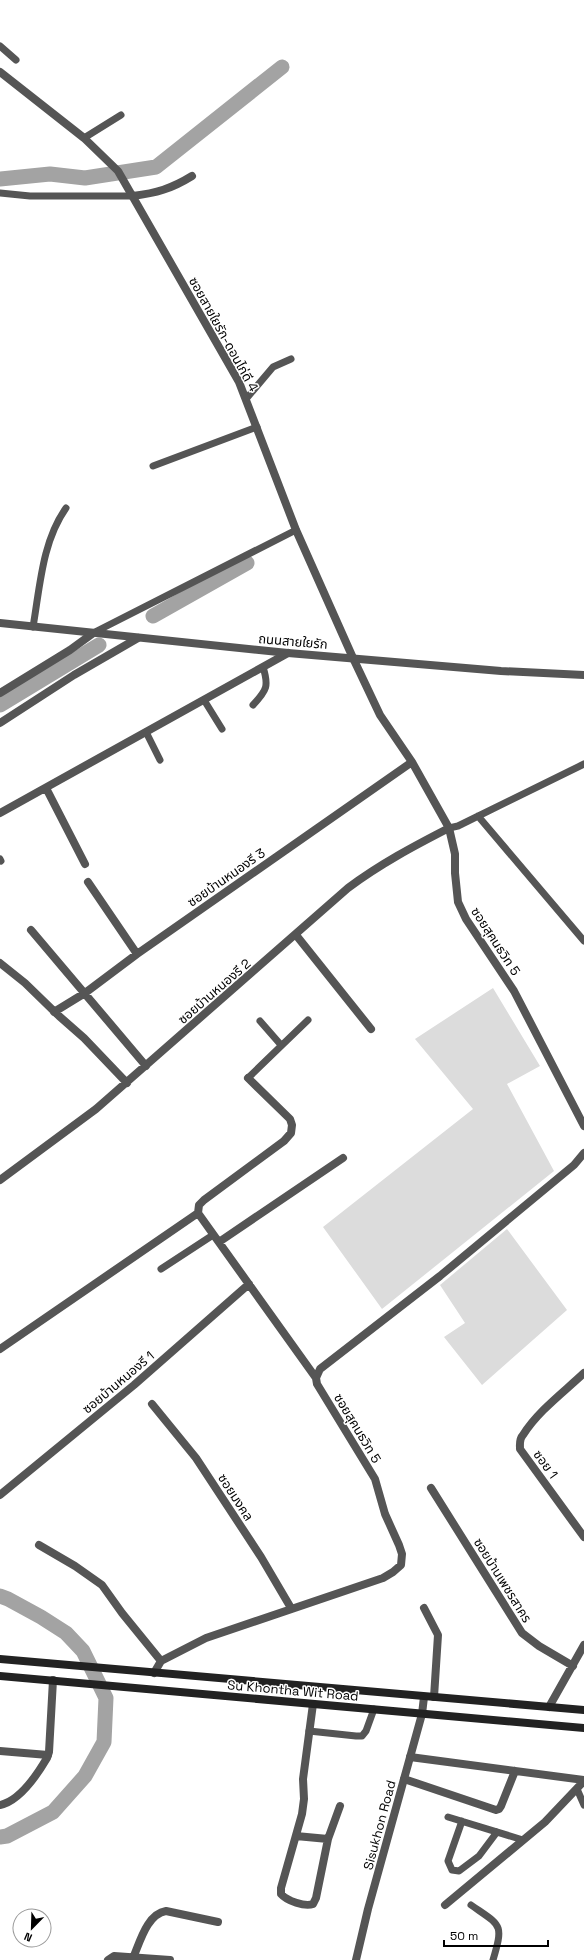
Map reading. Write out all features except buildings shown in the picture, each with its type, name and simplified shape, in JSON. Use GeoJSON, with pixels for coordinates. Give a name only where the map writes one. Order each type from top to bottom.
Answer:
{"type":"FeatureCollection","features":[{"type":"Feature","properties":{"kind":"main road","name":"Su Khontha Wit Road"},"geometry":{"type":"LineString","coordinates":[[0,1659],[584,1710]]}},
{"type":"Feature","properties":{"kind":"main road","name":"Su Khontha Wit Road"},"geometry":{"type":"LineString","coordinates":[[0,1676],[584,1728]]}},
{"type":"Feature","properties":{"kind":"street","name":"ซอยสายใยรัก-ดอนไก่ดี 4"},"geometry":{"type":"LineString","coordinates":[[0,72],[84,138],[118,171],[240,382],[296,530],[353,658]]}},
{"type":"Feature","properties":{"kind":"street"},"geometry":{"type":"LineString","coordinates":[[133,196],[157,193],[192,176]]}},
{"type":"Feature","properties":{"kind":"street","name":"ถนนสายใยรัก"},"geometry":{"type":"LineString","coordinates":[[0,623],[92,634],[288,653],[501,671],[584,675]]}},
{"type":"Feature","properties":{"kind":"street"},"geometry":{"type":"LineString","coordinates":[[0,692],[70,650],[92,634]]}},
{"type":"Feature","properties":{"kind":"street"},"geometry":{"type":"LineString","coordinates":[[0,723],[74,675],[138,638]]}},
{"type":"Feature","properties":{"kind":"street"},"geometry":{"type":"LineString","coordinates":[[0,813],[288,653]]}},
{"type":"Feature","properties":{"kind":"street","name":"ซอยสุคนธวิท 5"},"geometry":{"type":"LineString","coordinates":[[353,658],[380,715],[412,762],[449,828],[455,854],[458,902],[466,919],[514,991],[584,1126]]}},
{"type":"Feature","properties":{"kind":"street","name":"ซอยบ้านหนองรี 3"},"geometry":{"type":"LineString","coordinates":[[54,1012],[85,993],[137,954],[412,762]]}},
{"type":"Feature","properties":{"kind":"street"},"geometry":{"type":"LineString","coordinates":[[46,788],[86,864]]}},
{"type":"Feature","properties":{"kind":"street","name":"ซอยบ้านหนองรี 2"},"geometry":{"type":"LineString","coordinates":[[0,1180],[96,1110],[348,888],[374,869],[449,828]]}},
{"type":"Feature","properties":{"kind":"street"},"geometry":{"type":"LineString","coordinates":[[88,882],[137,954]]}},
{"type":"Feature","properties":{"kind":"street"},"geometry":{"type":"LineString","coordinates":[[31,930],[146,1066]]}},
{"type":"Feature","properties":{"kind":"street"},"geometry":{"type":"LineString","coordinates":[[296,935],[371,1029]]}},
{"type":"Feature","properties":{"kind":"street"},"geometry":{"type":"LineString","coordinates":[[0,964],[25,983],[54,1012],[84,1038],[127,1083]]}},
{"type":"Feature","properties":{"kind":"street"},"geometry":{"type":"LineString","coordinates":[[248,1078],[290,1119],[292,1133],[284,1141],[204,1200],[199,1205],[198,1213],[316,1378]]}},
{"type":"Feature","properties":{"kind":"street"},"geometry":{"type":"LineString","coordinates":[[316,1378],[320,1369],[440,1276],[574,1165],[584,1153]]}},
{"type":"Feature","properties":{"kind":"street"},"geometry":{"type":"LineString","coordinates":[[219,1242],[343,1158]]}},
{"type":"Feature","properties":{"kind":"street"},"geometry":{"type":"LineString","coordinates":[[0,1349],[198,1213]]}},
{"type":"Feature","properties":{"kind":"street","name":"ซอยบ้านหนองรี 1"},"geometry":{"type":"LineString","coordinates":[[0,1495],[134,1385],[249,1284]]}},
{"type":"Feature","properties":{"kind":"street","name":"ซอย 1"},"geometry":{"type":"LineString","coordinates":[[584,1373],[541,1414],[522,1435],[520,1441],[520,1449],[584,1537]]}},
{"type":"Feature","properties":{"kind":"street","name":"ซอยสุคนธวิท 5"},"geometry":{"type":"LineString","coordinates":[[161,1661],[206,1638],[383,1578],[401,1565],[402,1560],[399,1545],[385,1514],[375,1479],[317,1384],[316,1378]]}},
{"type":"Feature","properties":{"kind":"street","name":"ซอยมงคล"},"geometry":{"type":"LineString","coordinates":[[152,1404],[196,1458],[261,1557],[292,1608]]}},
{"type":"Feature","properties":{"kind":"street","name":"ซอยบ้านเพชรสาคร"},"geometry":{"type":"LineString","coordinates":[[431,1488],[522,1633],[539,1646],[573,1666]]}},
{"type":"Feature","properties":{"kind":"street"},"geometry":{"type":"LineString","coordinates":[[40,1545],[75,1566],[102,1585],[122,1613],[161,1661],[154,1673]]}},
{"type":"Feature","properties":{"kind":"street"},"geometry":{"type":"LineString","coordinates":[[424,1608],[438,1635],[434,1698]]}},
{"type":"Feature","properties":{"kind":"street"},"geometry":{"type":"LineString","coordinates":[[549,1707],[584,1646]]}},
{"type":"Feature","properties":{"kind":"street"},"geometry":{"type":"LineString","coordinates":[[0,1804],[8,1803],[16,1798],[44,1764],[48,1755],[53,1680]]}},
{"type":"Feature","properties":{"kind":"street","name":"Sisukhon Road"},"geometry":{"type":"LineString","coordinates":[[356,1960],[422,1714],[424,1696]]}},
{"type":"Feature","properties":{"kind":"street"},"geometry":{"type":"LineString","coordinates":[[312,1704],[303,1779],[304,1799],[302,1814],[281,1888],[281,1894],[284,1897],[308,1906],[314,1904],[328,1839],[340,1806]]}},
{"type":"Feature","properties":{"kind":"street"},"geometry":{"type":"LineString","coordinates":[[0,1751],[48,1755]]}},
{"type":"Feature","properties":{"kind":"street"},"geometry":{"type":"LineString","coordinates":[[410,1757],[584,1781]]}},
{"type":"Feature","properties":{"kind":"street"},"geometry":{"type":"LineString","coordinates":[[404,1779],[496,1810],[501,1806],[515,1771]]}},
{"type":"Feature","properties":{"kind":"street"},"geometry":{"type":"LineString","coordinates":[[445,1904],[545,1822],[584,1781]]}},
{"type":"Feature","properties":{"kind":"street"},"geometry":{"type":"LineString","coordinates":[[296,1836],[328,1839]]}},
{"type":"Feature","properties":{"kind":"street"},"geometry":{"type":"LineString","coordinates":[[133,1958],[152,1918],[158,1912],[166,1911],[218,1922]]}},
{"type":"Feature","properties":{"kind":"street"},"geometry":{"type":"LineString","coordinates":[[108,1960],[114,1956],[170,1960]]}},
{"type":"Feature","properties":{"kind":"lane"},"geometry":{"type":"LineString","coordinates":[[0,46],[16,60]]}},
{"type":"Feature","properties":{"kind":"lane"},"geometry":{"type":"LineString","coordinates":[[84,138],[121,115]]}},
{"type":"Feature","properties":{"kind":"lane"},"geometry":{"type":"LineString","coordinates":[[0,193],[30,196],[133,196]]}},
{"type":"Feature","properties":{"kind":"lane"},"geometry":{"type":"LineString","coordinates":[[246,399],[273,368],[291,359]]}},
{"type":"Feature","properties":{"kind":"lane"},"geometry":{"type":"LineString","coordinates":[[153,466],[257,427]]}},
{"type":"Feature","properties":{"kind":"lane"},"geometry":{"type":"LineString","coordinates":[[33,627],[47,552],[53,529],[66,508]]}},
{"type":"Feature","properties":{"kind":"lane"},"geometry":{"type":"LineString","coordinates":[[92,634],[296,530]]}},
{"type":"Feature","properties":{"kind":"lane"},"geometry":{"type":"LineString","coordinates":[[253,705],[264,693],[267,684],[263,667]]}},
{"type":"Feature","properties":{"kind":"lane"},"geometry":{"type":"LineString","coordinates":[[204,700],[222,729]]}},
{"type":"Feature","properties":{"kind":"lane"},"geometry":{"type":"LineString","coordinates":[[146,732],[160,760]]}},
{"type":"Feature","properties":{"kind":"lane"},"geometry":{"type":"LineString","coordinates":[[449,828],[478,816],[584,764]]}},
{"type":"Feature","properties":{"kind":"lane"},"geometry":{"type":"LineString","coordinates":[[478,816],[584,941]]}},
{"type":"Feature","properties":{"kind":"lane"},"geometry":{"type":"LineString","coordinates":[[248,1078],[308,1020]]}},
{"type":"Feature","properties":{"kind":"lane"},"geometry":{"type":"LineString","coordinates":[[260,1021],[281,1045]]}},
{"type":"Feature","properties":{"kind":"lane"},"geometry":{"type":"LineString","coordinates":[[161,1269],[213,1235]]}},
{"type":"Feature","properties":{"kind":"lane"},"geometry":{"type":"LineString","coordinates":[[309,1731],[362,1736],[366,1731],[374,1709]]}},
{"type":"Feature","properties":{"kind":"lane"},"geometry":{"type":"LineString","coordinates":[[577,1789],[584,1805]]}},
{"type":"Feature","properties":{"kind":"lane"},"geometry":{"type":"LineString","coordinates":[[448,1817],[523,1840]]}},
{"type":"Feature","properties":{"kind":"lane"},"geometry":{"type":"LineString","coordinates":[[462,1821],[448,1862],[452,1870],[459,1871],[479,1856],[497,1832]]}},
{"type":"Feature","properties":{"kind":"lane"},"geometry":{"type":"LineString","coordinates":[[471,1905],[497,1923],[499,1928],[499,1939],[493,1960]]}},
{"type":"Feature","properties":{"kind":"shaded area"},"geometry":{"type":"Polygon","coordinates":[[[493,988],[540,1066],[507,1084],[554,1171],[382,1309],[323,1227],[473,1109],[415,1039],[493,988]]]}},
{"type":"Feature","properties":{"kind":"shaded area"},"geometry":{"type":"Polygon","coordinates":[[[507,1229],[567,1310],[482,1385],[444,1337],[465,1323],[440,1285],[507,1229]]]}},
{"type":"Feature","properties":{"kind":"waterway"},"geometry":{"type":"LineString","coordinates":[[0,179],[50,174],[85,178],[156,167],[282,67]]}},
{"type":"Feature","properties":{"kind":"waterway"},"geometry":{"type":"LineString","coordinates":[[153,616],[247,563]]}},
{"type":"Feature","properties":{"kind":"waterway"},"geometry":{"type":"LineString","coordinates":[[0,705],[99,645]]}},
{"type":"Feature","properties":{"kind":"waterway"},"geometry":{"type":"LineString","coordinates":[[0,1596],[41,1617],[66,1633],[83,1651],[106,1698],[104,1742],[85,1776],[53,1812],[7,1836],[0,1837]]}}]}
